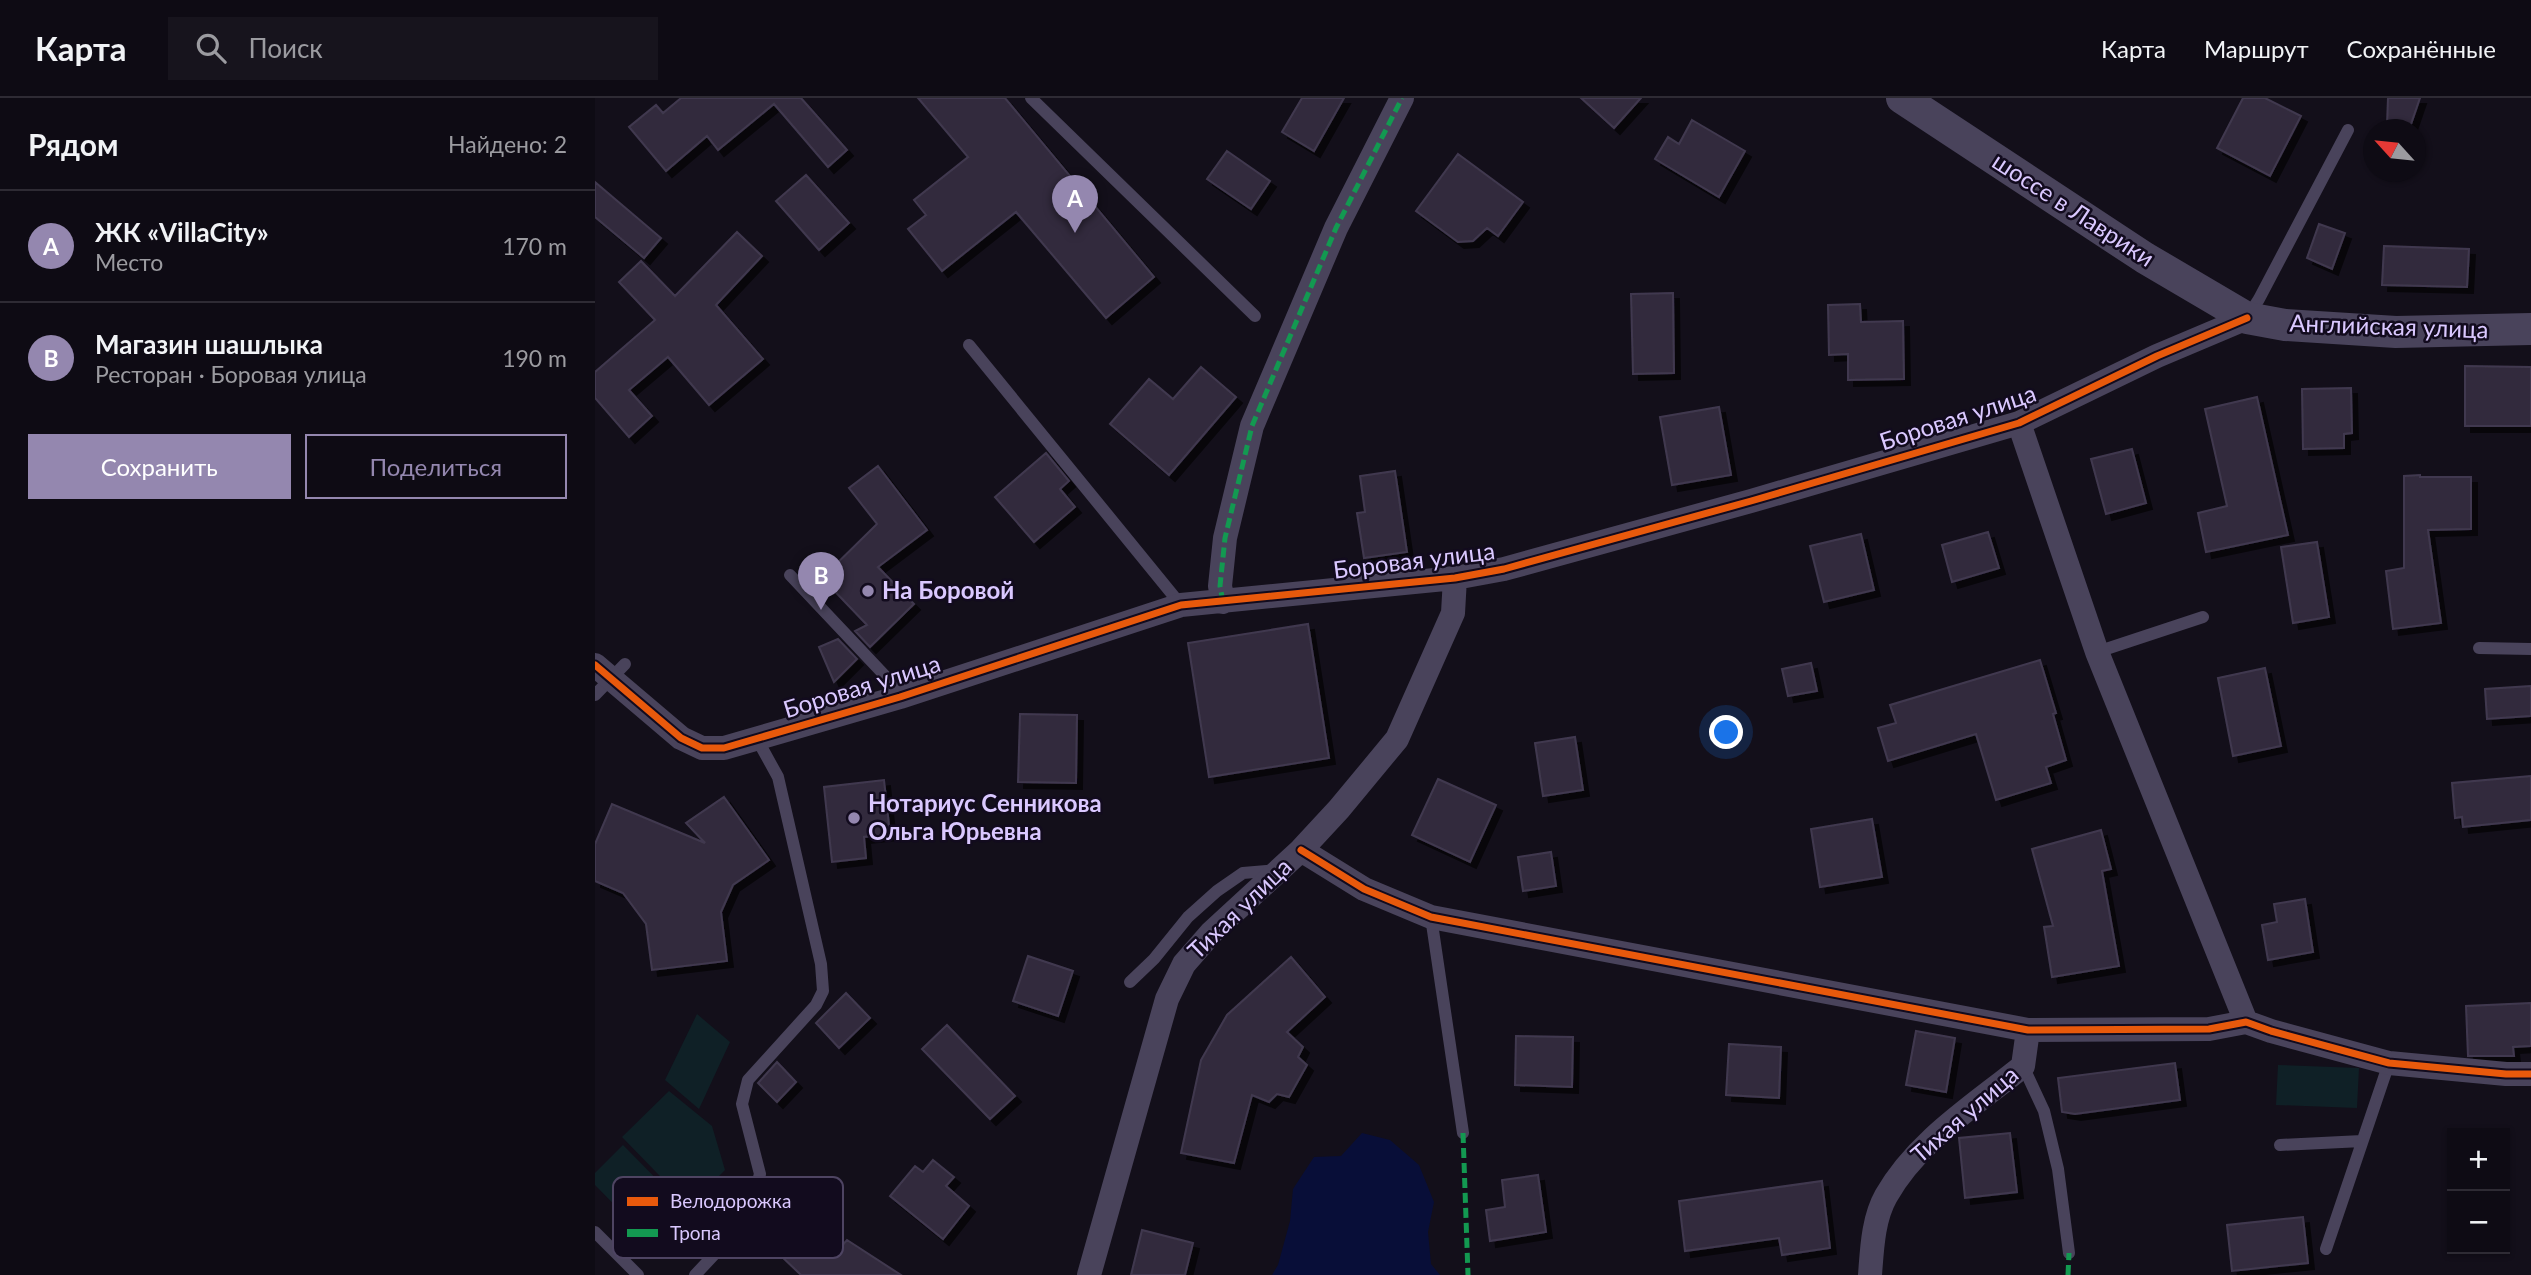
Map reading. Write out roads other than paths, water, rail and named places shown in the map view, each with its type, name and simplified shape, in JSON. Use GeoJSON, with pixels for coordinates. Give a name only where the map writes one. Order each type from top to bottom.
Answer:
{"type":"FeatureCollection","features":[{"type":"Feature","properties":{"kind":"street"},"geometry":{"type":"LineString","coordinates":[[1223,602],[1220,586],[1225,538],[1252,426],[1336,228],[1402,98]]}},
{"type":"Feature","properties":{"kind":"street","name":"шоссе в Лаврики"},"geometry":{"type":"LineString","coordinates":[[1902,98],[2145,258],[2246,318]]}},
{"type":"Feature","properties":{"kind":"street","name":"Боровая улица"},"geometry":{"type":"LineString","coordinates":[[606,676],[681,738],[702,748],[724,748],[900,697],[1181,605],[1454,578],[1504,569],[2019,423],[2157,356],[2246,318]]}},
{"type":"Feature","properties":{"kind":"street","name":"Английская улица"},"geometry":{"type":"LineString","coordinates":[[2246,318],[2285,325],[2396,332],[2531,329]]}},
{"type":"Feature","properties":{"kind":"street"},"geometry":{"type":"LineString","coordinates":[[2019,423],[2097,652],[2246,1022]]}},
{"type":"Feature","properties":{"kind":"street","name":"Тихая улица"},"geometry":{"type":"LineString","coordinates":[[1089,1275],[1167,999],[1184,964],[1212,932],[1301,850],[1397,739],[1453,613],[1454,578]]}},
{"type":"Feature","properties":{"kind":"street"},"geometry":{"type":"LineString","coordinates":[[1301,850],[1364,889],[1431,916],[2028,1030],[2209,1029],[2246,1022],[2389,1063],[2531,1074]]}},
{"type":"Feature","properties":{"kind":"street","name":"Тихая улица"},"geometry":{"type":"LineString","coordinates":[[1870,1275],[1873,1240],[1885,1198],[1915,1154],[2023,1066],[2028,1030]]}},
{"type":"Feature","properties":{"kind":"lane"},"geometry":{"type":"LineString","coordinates":[[1031,98],[1255,316]]}},
{"type":"Feature","properties":{"kind":"lane"},"geometry":{"type":"LineString","coordinates":[[2246,318],[2259,299],[2348,130]]}},
{"type":"Feature","properties":{"kind":"lane"},"geometry":{"type":"LineString","coordinates":[[969,345],[1181,605]]}},
{"type":"Feature","properties":{"kind":"lane"},"geometry":{"type":"LineString","coordinates":[[790,575],[889,680],[900,697]]}},
{"type":"Feature","properties":{"kind":"lane"},"geometry":{"type":"LineString","coordinates":[[2097,652],[2203,617]]}},
{"type":"Feature","properties":{"kind":"lane"},"geometry":{"type":"LineString","coordinates":[[2479,648],[2531,649]]}},
{"type":"Feature","properties":{"kind":"lane"},"geometry":{"type":"LineString","coordinates":[[757,739],[778,777],[821,964],[823,990],[810,1012],[748,1080],[742,1104],[759,1177]]}},
{"type":"Feature","properties":{"kind":"lane"},"geometry":{"type":"LineString","coordinates":[[1130,982],[1154,959],[1188,917],[1217,891],[1243,873],[1278,870]]}},
{"type":"Feature","properties":{"kind":"lane"},"geometry":{"type":"LineString","coordinates":[[1431,916],[1463,1133]]}},
{"type":"Feature","properties":{"kind":"lane"},"geometry":{"type":"LineString","coordinates":[[2326,1249],[2389,1063]]}},
{"type":"Feature","properties":{"kind":"lane"},"geometry":{"type":"LineString","coordinates":[[2023,1066],[2043,1111],[2058,1170],[2069,1252]]}},
{"type":"Feature","properties":{"kind":"lane"},"geometry":{"type":"LineString","coordinates":[[2280,1145],[2362,1141]]}},
{"type":"Feature","properties":{"kind":"lane"},"geometry":{"type":"LineString","coordinates":[[595,1231],[613,1249]]}},
{"type":"Feature","properties":{"kind":"lane"},"geometry":{"type":"LineString","coordinates":[[621,1258],[638,1275]]}},
{"type":"Feature","properties":{"kind":"lane"},"geometry":{"type":"LineString","coordinates":[[695,1275],[711,1258]]}},
{"type":"Feature","properties":{"kind":"place","name":"ЖК «VillaCity»"},"geometry":{"type":"Point","coordinates":[1075,233]}},
{"type":"Feature","properties":{"kind":"place","name":"На Боровой"},"geometry":{"type":"Point","coordinates":[868,591]}},
{"type":"Feature","properties":{"kind":"place","name":"Магазин шашлыка"},"geometry":{"type":"Point","coordinates":[821,610]}},
{"type":"Feature","properties":{"kind":"place","name":"Нотариус Сенникова Ольга Юрьевна"},"geometry":{"type":"Point","coordinates":[854,818]}}]}
